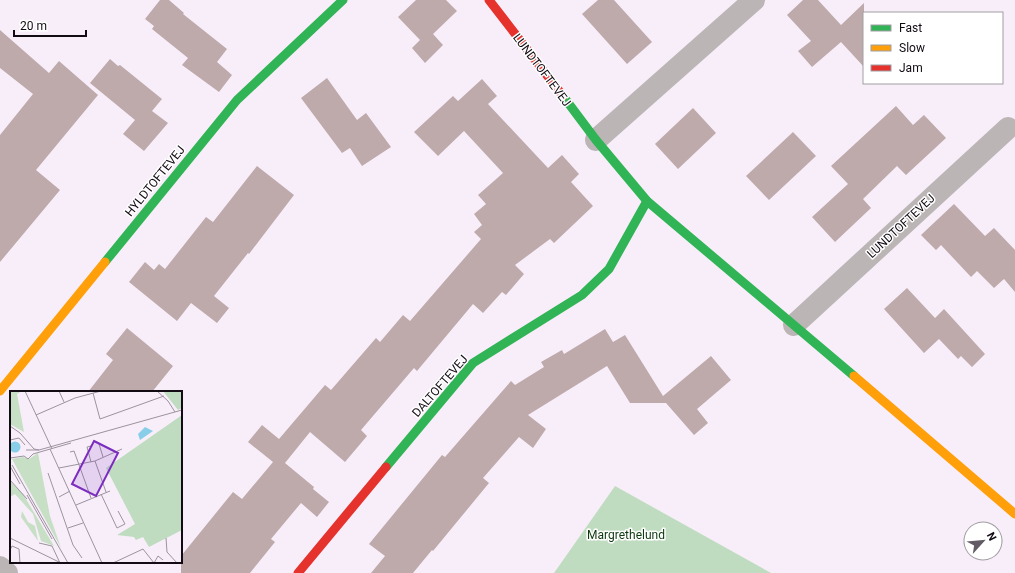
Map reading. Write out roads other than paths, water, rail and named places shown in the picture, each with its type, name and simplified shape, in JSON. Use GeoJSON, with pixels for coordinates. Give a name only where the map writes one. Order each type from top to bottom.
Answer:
{"type":"FeatureCollection","features":[{"type":"Feature","properties":{"kind":"street","name":"HYLDTOFTEVEJ"},"geometry":{"type":"LineString","coordinates":[[0,391],[237,100],[343,0]]}},
{"type":"Feature","properties":{"kind":"street","name":"LUNDTOFTEVEJ"},"geometry":{"type":"LineString","coordinates":[[489,0],[596,140],[647,202],[1012,507]]}},
{"type":"Feature","properties":{"kind":"street"},"geometry":{"type":"LineString","coordinates":[[596,140],[754,0]]}},
{"type":"Feature","properties":{"kind":"street","name":"LUNDTOFTEVEJ"},"geometry":{"type":"LineString","coordinates":[[794,325],[1008,128]]}},
{"type":"Feature","properties":{"kind":"street","name":"DALTOFTEVEJ"},"geometry":{"type":"LineString","coordinates":[[298,573],[473,363],[582,296],[609,269],[647,202]]}},
{"type":"Feature","properties":{"kind":"street"},"geometry":{"type":"LineString","coordinates":[[0,567],[7,573]]}},
{"type":"Feature","properties":{"kind":"park label","name":"Margrethelund"},"geometry":{"type":"Point","coordinates":[626,535]}}]}
